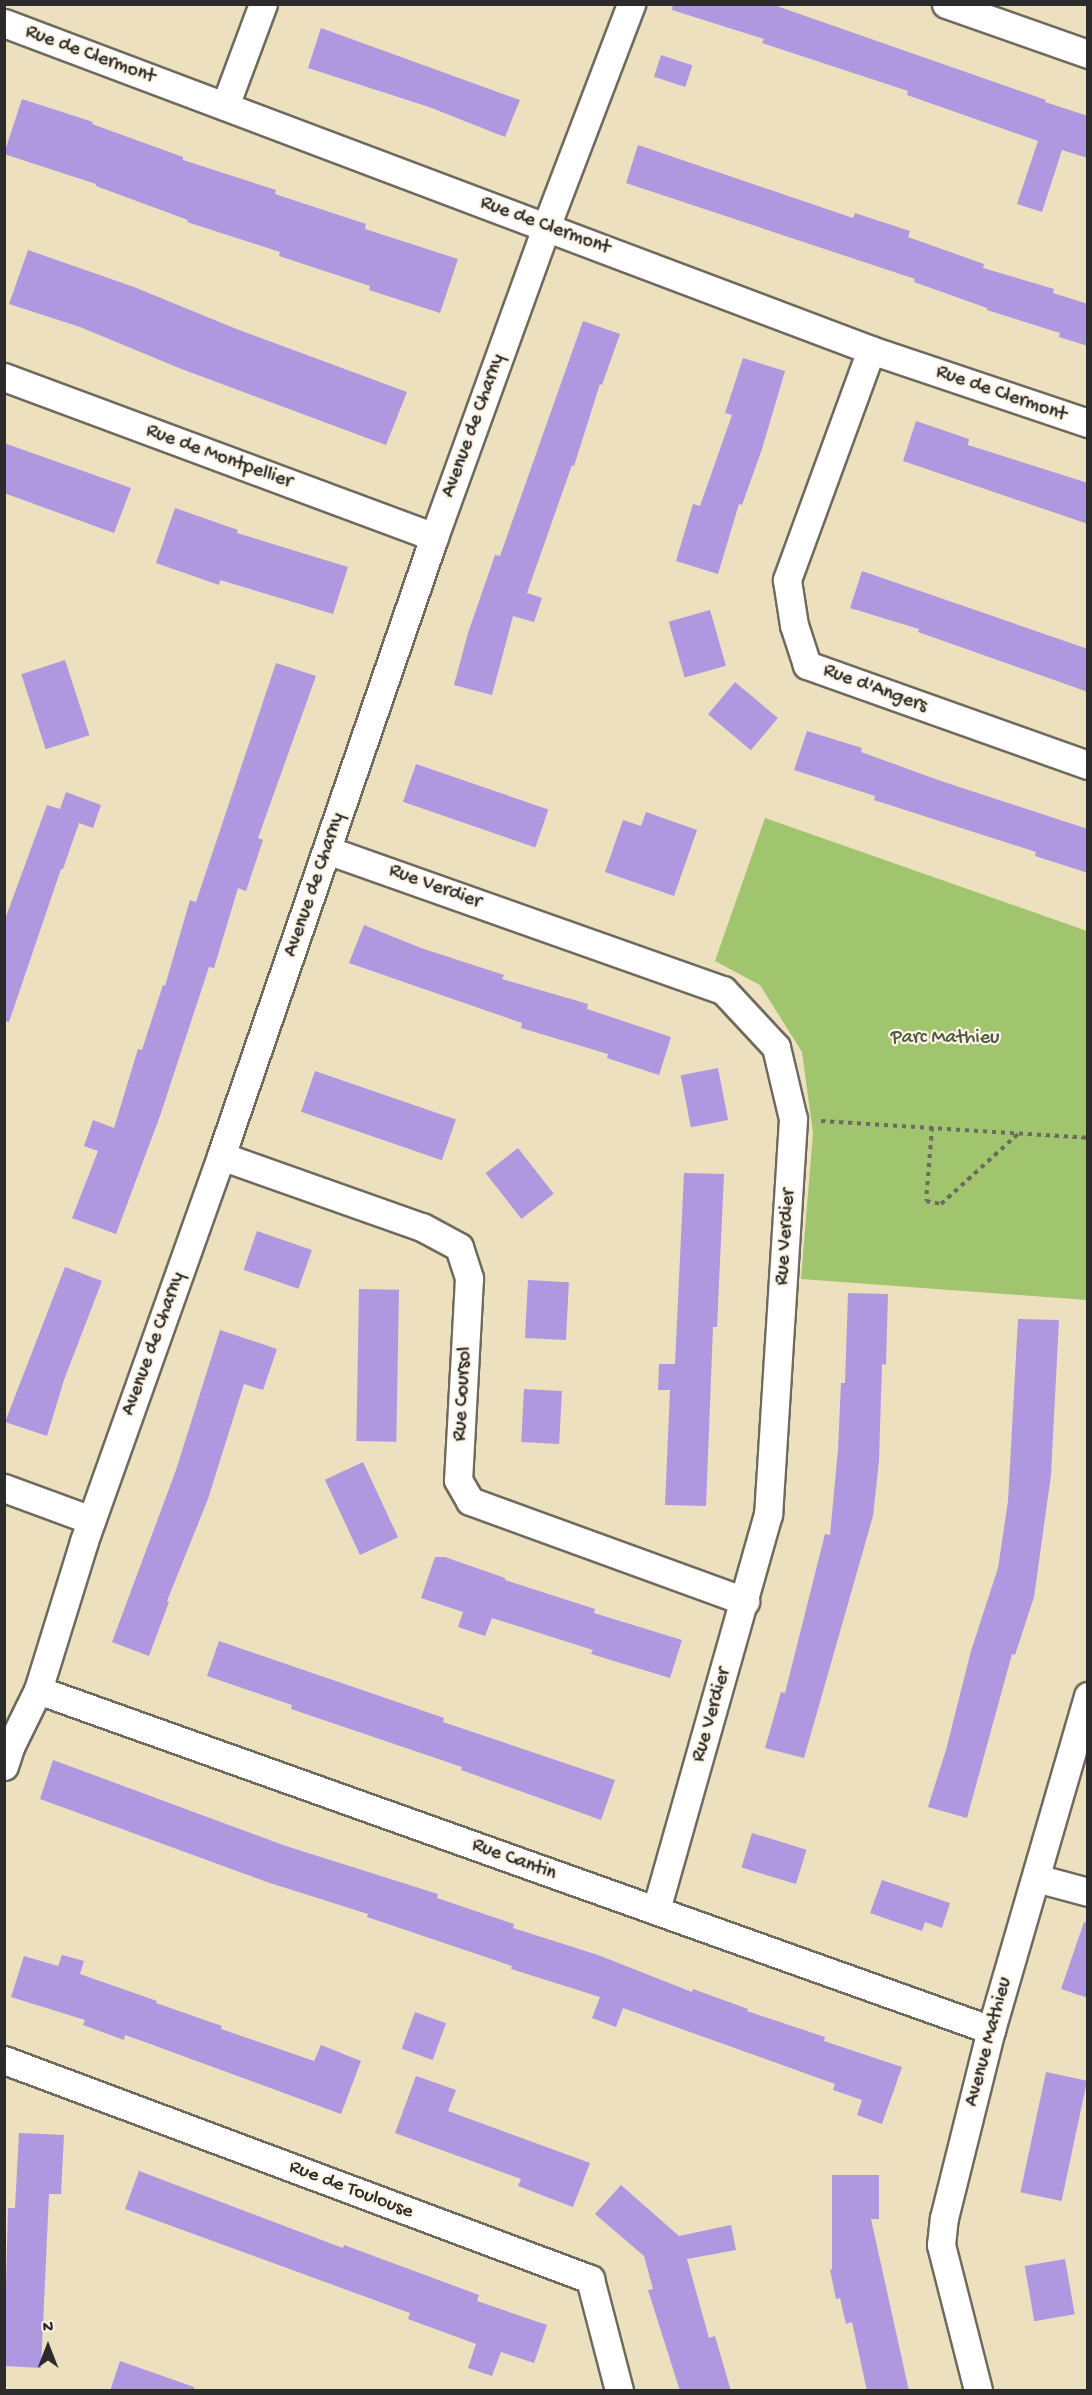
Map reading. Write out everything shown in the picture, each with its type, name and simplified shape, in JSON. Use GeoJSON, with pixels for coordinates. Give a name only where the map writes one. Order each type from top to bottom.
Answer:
{"type":"FeatureCollection","features":[{"type":"Feature","properties":{"kind":"street"},"geometry":{"type":"LineString","coordinates":[[225,106],[263,4]]}},
{"type":"Feature","properties":{"kind":"street","name":"Avenue de Charny"},"geometry":{"type":"LineString","coordinates":[[4,1767],[11,1745],[38,1690],[91,1520],[221,1156],[434,537],[546,227],[631,4]]}},
{"type":"Feature","properties":{"kind":"street"},"geometry":{"type":"LineString","coordinates":[[946,4],[1088,54]]}},
{"type":"Feature","properties":{"kind":"street","name":"Rue de Clermont"},"geometry":{"type":"LineString","coordinates":[[4,23],[871,350],[1088,423]]}},
{"type":"Feature","properties":{"kind":"street","name":"Rue d'Angers"},"geometry":{"type":"LineString","coordinates":[[871,350],[787,580],[794,625],[807,665],[1088,765]]}},
{"type":"Feature","properties":{"kind":"street","name":"Rue de Montpellier"},"geometry":{"type":"LineString","coordinates":[[4,377],[434,537]]}},
{"type":"Feature","properties":{"kind":"street","name":"Rue Verdier"},"geometry":{"type":"LineString","coordinates":[[327,850],[723,990],[776,1047],[793,1119],[768,1514],[656,1910]]}},
{"type":"Feature","properties":{"kind":"street","name":"Rue Coursol"},"geometry":{"type":"LineString","coordinates":[[221,1156],[423,1227],[459,1246],[469,1278],[458,1480],[470,1501],[745,1601]]}},
{"type":"Feature","properties":{"kind":"street"},"geometry":{"type":"LineString","coordinates":[[4,1488],[91,1520]]}},
{"type":"Feature","properties":{"kind":"street","name":"Rue Cantin"},"geometry":{"type":"LineString","coordinates":[[38,1690],[991,2030]]}},
{"type":"Feature","properties":{"kind":"street","name":"Avenue Mathieu"},"geometry":{"type":"LineString","coordinates":[[978,2391],[941,2245],[944,2218],[991,2030],[1088,1696]]}},
{"type":"Feature","properties":{"kind":"street"},"geometry":{"type":"LineString","coordinates":[[1036,1878],[1088,1892]]}},
{"type":"Feature","properties":{"kind":"street","name":"Rue de Toulouse"},"geometry":{"type":"LineString","coordinates":[[4,2060],[590,2279],[619,2391]]}},
{"type":"Feature","properties":{"kind":"path"},"geometry":{"type":"LineString","coordinates":[[793,1119],[932,1126],[1088,1138]]}},
{"type":"Feature","properties":{"kind":"path"},"geometry":{"type":"LineString","coordinates":[[932,1126],[926,1201],[941,1204],[1018,1134]]}},
{"type":"Feature","properties":{"kind":"green space","name":"Parc Mathieu"},"geometry":{"type":"Polygon","coordinates":[[[765,818],[1087,931],[1087,1300],[801,1279],[813,1133],[802,1052],[760,985],[715,961],[765,818]]]}},
{"type":"Feature","properties":{"kind":"building"},"geometry":{"type":"Polygon","coordinates":[[[673,4],[771,4],[1046,100],[1045,102],[1088,116],[1088,158],[1062,150],[1042,212],[1017,204],[1038,141],[907,95],[908,91],[762,43],[764,39],[672,10],[673,4]]]}},
{"type":"Feature","properties":{"kind":"building"},"geometry":{"type":"Polygon","coordinates":[[[321,28],[520,100],[505,137],[429,107],[308,68],[321,28]]]}},
{"type":"Feature","properties":{"kind":"building"},"geometry":{"type":"Polygon","coordinates":[[[661,55],[692,65],[685,87],[654,77],[661,55]]]}},
{"type":"Feature","properties":{"kind":"building"},"geometry":{"type":"Polygon","coordinates":[[[22,99],[93,122],[92,124],[183,157],[183,160],[276,190],[275,194],[366,224],[365,229],[458,259],[440,313],[369,290],[370,286],[279,256],[280,252],[187,222],[188,220],[96,186],[96,184],[4,154],[22,99]]]}},
{"type":"Feature","properties":{"kind":"building"},"geometry":{"type":"Polygon","coordinates":[[[638,145],[853,218],[855,213],[910,231],[908,237],[984,264],[983,268],[1054,289],[1053,293],[1088,304],[1088,346],[1059,337],[1060,333],[987,310],[987,308],[914,282],[915,279],[626,183],[638,145]]]}},
{"type":"Feature","properties":{"kind":"building"},"geometry":{"type":"Polygon","coordinates":[[[28,250],[134,287],[234,328],[407,392],[386,445],[179,368],[80,327],[9,304],[28,250]]]}},
{"type":"Feature","properties":{"kind":"building"},"geometry":{"type":"Polygon","coordinates":[[[583,321],[620,334],[602,385],[600,384],[574,466],[572,465],[527,593],[542,598],[534,622],[513,616],[492,695],[454,685],[468,633],[495,555],[500,556],[583,321]]]}},
{"type":"Feature","properties":{"kind":"building"},"geometry":{"type":"Polygon","coordinates":[[[743,358],[785,371],[762,449],[742,505],[739,504],[718,574],[676,561],[693,504],[700,506],[732,415],[725,413],[743,358]]]}},
{"type":"Feature","properties":{"kind":"building"},"geometry":{"type":"Polygon","coordinates":[[[916,421],[969,439],[968,445],[1088,483],[1088,524],[903,461],[916,421]]]}},
{"type":"Feature","properties":{"kind":"building"},"geometry":{"type":"Polygon","coordinates":[[[4,443],[131,488],[114,533],[4,493],[4,443]]]}},
{"type":"Feature","properties":{"kind":"building"},"geometry":{"type":"Polygon","coordinates":[[[175,508],[238,530],[237,533],[348,567],[333,614],[220,580],[219,585],[156,563],[175,508]]]}},
{"type":"Feature","properties":{"kind":"building"},"geometry":{"type":"Polygon","coordinates":[[[862,571],[1088,649],[1088,692],[918,632],[919,629],[850,608],[862,571]]]}},
{"type":"Feature","properties":{"kind":"building"},"geometry":{"type":"Polygon","coordinates":[[[710,610],[726,666],[685,678],[669,622],[710,610]]]}},
{"type":"Feature","properties":{"kind":"building"},"geometry":{"type":"Polygon","coordinates":[[[65,660],[89,735],[46,749],[21,674],[65,660]]]}},
{"type":"Feature","properties":{"kind":"building"},"geometry":{"type":"Polygon","coordinates":[[[276,663],[316,676],[258,838],[263,840],[246,891],[238,888],[214,968],[209,967],[160,1116],[116,1234],[72,1218],[98,1151],[84,1146],[93,1120],[114,1128],[138,1049],[142,1050],[163,985],[165,986],[190,900],[196,902],[276,663]]]}},
{"type":"Feature","properties":{"kind":"building"},"geometry":{"type":"Polygon","coordinates":[[[735,682],[778,718],[751,750],[708,714],[735,682]]]}},
{"type":"Feature","properties":{"kind":"building"},"geometry":{"type":"Polygon","coordinates":[[[807,731],[862,748],[861,752],[941,781],[1088,829],[1088,873],[1035,856],[1036,852],[874,800],[875,796],[794,770],[807,731]]]}},
{"type":"Feature","properties":{"kind":"building"},"geometry":{"type":"Polygon","coordinates":[[[416,764],[548,810],[535,847],[403,802],[416,764]]]}},
{"type":"Feature","properties":{"kind":"building"},"geometry":{"type":"Polygon","coordinates":[[[66,792],[101,805],[93,828],[79,823],[9,1022],[4,1021],[4,922],[47,805],[60,809],[66,792]]]}},
{"type":"Feature","properties":{"kind":"building"},"geometry":{"type":"Polygon","coordinates":[[[646,812],[697,830],[674,896],[605,872],[623,820],[641,826],[646,812]]]}},
{"type":"Feature","properties":{"kind":"building"},"geometry":{"type":"Polygon","coordinates":[[[364,925],[421,948],[504,975],[502,979],[588,1004],[587,1009],[671,1037],[659,1075],[607,1058],[608,1054],[521,1028],[522,1023],[349,963],[364,925]]]}},
{"type":"Feature","properties":{"kind":"building"},"geometry":{"type":"Polygon","coordinates":[[[718,1068],[728,1120],[691,1127],[681,1075],[718,1068]]]}},
{"type":"Feature","properties":{"kind":"building"},"geometry":{"type":"Polygon","coordinates":[[[315,1071],[456,1120],[442,1160],[301,1112],[315,1071]]]}},
{"type":"Feature","properties":{"kind":"building"},"geometry":{"type":"Polygon","coordinates":[[[518,1148],[554,1194],[521,1219],[486,1173],[518,1148]]]}},
{"type":"Feature","properties":{"kind":"building"},"geometry":{"type":"Polygon","coordinates":[[[684,1173],[724,1174],[717,1327],[713,1327],[706,1506],[665,1505],[670,1390],[658,1390],[659,1364],[675,1364],[684,1173]]]}},
{"type":"Feature","properties":{"kind":"building"},"geometry":{"type":"Polygon","coordinates":[[[257,1231],[312,1250],[298,1289],[244,1270],[257,1231]]]}},
{"type":"Feature","properties":{"kind":"building"},"geometry":{"type":"Polygon","coordinates":[[[65,1267],[102,1281],[64,1380],[47,1436],[5,1422],[65,1267]]]}},
{"type":"Feature","properties":{"kind":"building"},"geometry":{"type":"Polygon","coordinates":[[[528,1280],[569,1282],[566,1340],[525,1338],[528,1280]]]}},
{"type":"Feature","properties":{"kind":"building"},"geometry":{"type":"Polygon","coordinates":[[[359,1289],[399,1290],[396,1442],[356,1441],[359,1289]]]}},
{"type":"Feature","properties":{"kind":"building"},"geometry":{"type":"Polygon","coordinates":[[[848,1293],[888,1294],[886,1365],[882,1364],[879,1461],[873,1516],[804,1758],[765,1748],[781,1692],[785,1693],[825,1534],[830,1535],[838,1450],[841,1383],[845,1383],[848,1293]]]}},
{"type":"Feature","properties":{"kind":"building"},"geometry":{"type":"Polygon","coordinates":[[[1018,1319],[1059,1320],[1051,1475],[1034,1597],[1015,1655],[1012,1654],[967,1818],[928,1807],[946,1750],[971,1651],[998,1568],[1008,1501],[1018,1319]]]}},
{"type":"Feature","properties":{"kind":"building"},"geometry":{"type":"Polygon","coordinates":[[[220,1330],[277,1349],[263,1390],[244,1384],[208,1499],[167,1601],[169,1602],[149,1656],[112,1642],[176,1470],[220,1330]]]}},
{"type":"Feature","properties":{"kind":"building"},"geometry":{"type":"Polygon","coordinates":[[[524,1389],[562,1391],[559,1444],[521,1442],[524,1389]]]}},
{"type":"Feature","properties":{"kind":"building"},"geometry":{"type":"Polygon","coordinates":[[[363,1462],[398,1537],[360,1555],[325,1480],[363,1462]]]}},
{"type":"Feature","properties":{"kind":"building"},"geometry":{"type":"Polygon","coordinates":[[[435,1557],[445,1557],[505,1578],[505,1580],[595,1609],[594,1613],[682,1640],[670,1678],[591,1654],[593,1650],[492,1618],[485,1636],[458,1627],[463,1612],[421,1598],[435,1557]]]}},
{"type":"Feature","properties":{"kind":"building"},"geometry":{"type":"Polygon","coordinates":[[[219,1641],[444,1718],[443,1722],[615,1780],[601,1820],[461,1770],[462,1767],[291,1709],[292,1705],[207,1676],[219,1641]]]}},
{"type":"Feature","properties":{"kind":"building"},"geometry":{"type":"Polygon","coordinates":[[[53,1760],[286,1846],[438,1894],[437,1898],[514,1924],[513,1928],[598,1955],[692,1992],[693,1989],[748,2009],[747,2011],[825,2037],[824,2041],[902,2067],[882,2124],[857,2115],[862,2100],[833,2090],[835,2084],[623,2008],[616,2027],[592,2018],[600,1997],[511,1969],[512,1966],[367,1917],[368,1914],[270,1883],[40,1799],[53,1760]]]}},
{"type":"Feature","properties":{"kind":"building"},"geometry":{"type":"Polygon","coordinates":[[[752,1833],[807,1850],[796,1884],[741,1867],[752,1833]]]}},
{"type":"Feature","properties":{"kind":"building"},"geometry":{"type":"Polygon","coordinates":[[[882,1880],[950,1903],[942,1928],[925,1922],[922,1931],[870,1913],[882,1880]]]}},
{"type":"Feature","properties":{"kind":"building"},"geometry":{"type":"Polygon","coordinates":[[[1084,1922],[1088,1923],[1088,1998],[1061,1989],[1084,1922]]]}},
{"type":"Feature","properties":{"kind":"building"},"geometry":{"type":"Polygon","coordinates":[[[62,1955],[84,1961],[80,1974],[222,2026],[221,2029],[314,2061],[321,2045],[361,2061],[341,2114],[125,2035],[124,2040],[83,2025],[85,2020],[11,1997],[24,1956],[58,1966],[62,1955]]]}},
{"type":"Feature","properties":{"kind":"building"},"geometry":{"type":"Polygon","coordinates":[[[415,2012],[446,2023],[433,2060],[402,2049],[415,2012]]]}},
{"type":"Feature","properties":{"kind":"building"},"geometry":{"type":"Polygon","coordinates":[[[1046,2072],[1087,2081],[1062,2201],[1020,2192],[1046,2072]]]}},
{"type":"Feature","properties":{"kind":"building"},"geometry":{"type":"Polygon","coordinates":[[[416,2076],[456,2090],[448,2111],[590,2163],[573,2207],[518,2186],[521,2179],[395,2133],[416,2076]]]}},
{"type":"Feature","properties":{"kind":"building"},"geometry":{"type":"Polygon","coordinates":[[[19,2133],[64,2135],[61,2194],[49,2194],[41,2368],[4,2366],[8,2208],[15,2208],[19,2133]]]}},
{"type":"Feature","properties":{"kind":"building"},"geometry":{"type":"Polygon","coordinates":[[[139,2171],[343,2248],[344,2245],[479,2295],[477,2301],[547,2325],[534,2363],[501,2352],[492,2376],[468,2368],[476,2344],[408,2319],[410,2313],[125,2209],[139,2171]]]}},
{"type":"Feature","properties":{"kind":"building"},"geometry":{"type":"Polygon","coordinates":[[[832,2175],[879,2175],[879,2219],[871,2219],[909,2391],[867,2391],[852,2322],[846,2324],[840,2298],[836,2299],[830,2270],[832,2269],[832,2175]]]}},
{"type":"Feature","properties":{"kind":"building"},"geometry":{"type":"Polygon","coordinates":[[[621,2185],[679,2236],[731,2225],[736,2250],[687,2259],[709,2338],[715,2336],[731,2391],[680,2391],[648,2290],[653,2289],[644,2256],[595,2214],[621,2185]]]}},
{"type":"Feature","properties":{"kind":"building"},"geometry":{"type":"Polygon","coordinates":[[[1065,2259],[1075,2314],[1034,2321],[1025,2266],[1065,2259]]]}},
{"type":"Feature","properties":{"kind":"building"},"geometry":{"type":"Polygon","coordinates":[[[120,2361],[194,2387],[194,2391],[110,2391],[120,2361]]]}}]}
